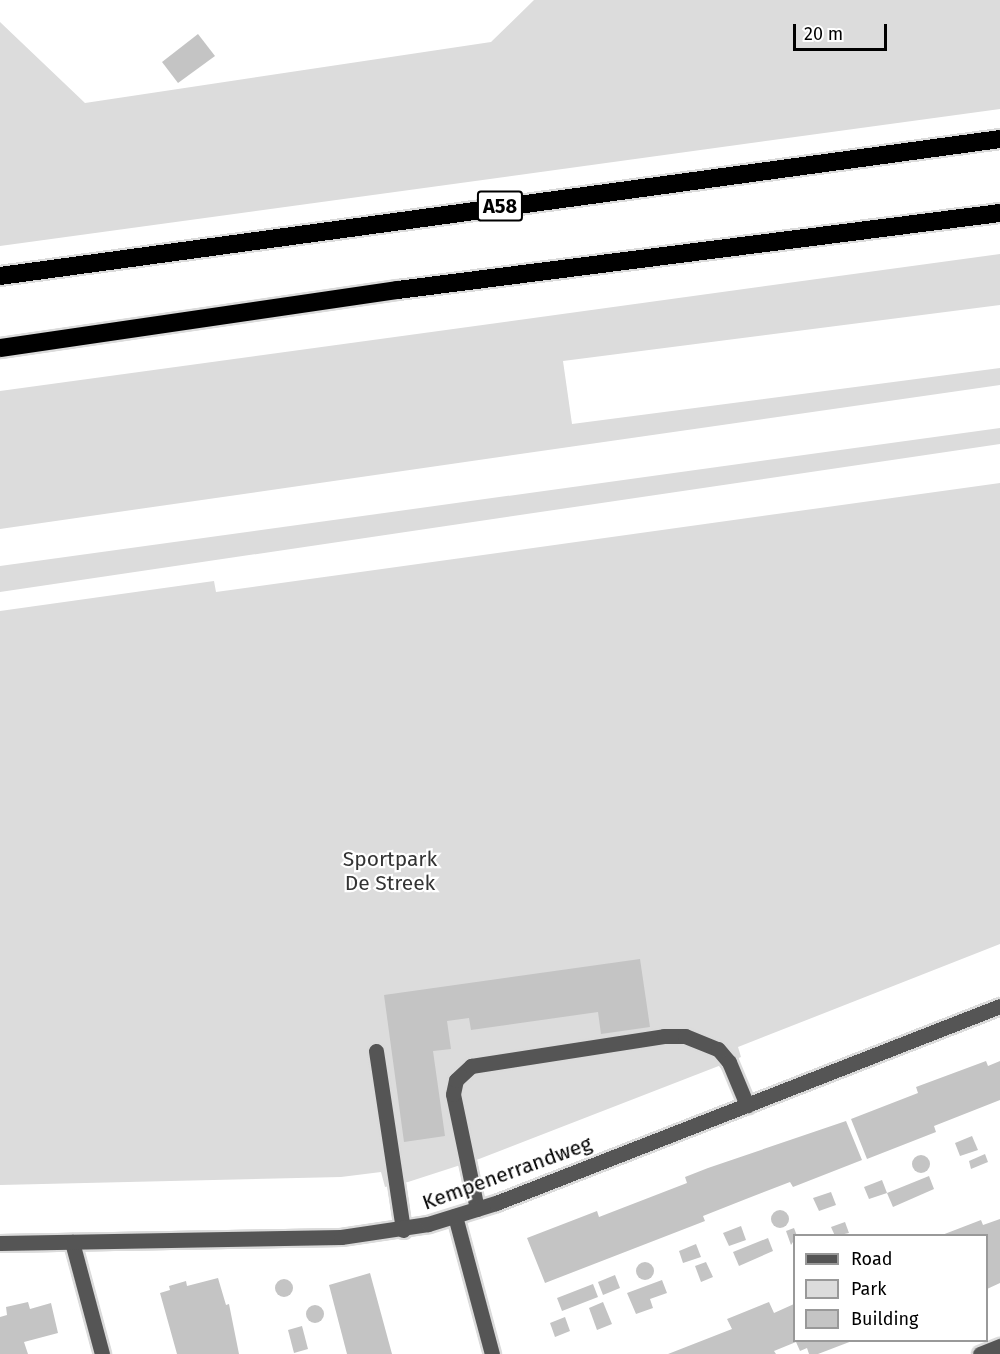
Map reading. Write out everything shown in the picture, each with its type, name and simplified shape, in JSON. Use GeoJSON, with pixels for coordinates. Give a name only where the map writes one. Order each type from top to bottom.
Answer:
{"type":"FeatureCollection","features":[{"type":"Feature","properties":{"kind":"highway","name":"A58"},"geometry":{"type":"LineString","coordinates":[[0,276],[1000,139]]}},
{"type":"Feature","properties":{"kind":"highway"},"geometry":{"type":"LineString","coordinates":[[0,348],[398,290],[1000,213]]}},
{"type":"Feature","properties":{"kind":"street","name":"Kempenerrandweg"},"geometry":{"type":"LineString","coordinates":[[0,1243],[341,1237],[403,1230],[477,1209],[1000,1006]]}},
{"type":"Feature","properties":{"kind":"street"},"geometry":{"type":"LineString","coordinates":[[477,1209],[453,1094],[456,1080],[471,1066],[664,1036],[685,1036],[718,1049],[729,1062],[747,1105]]}},
{"type":"Feature","properties":{"kind":"street"},"geometry":{"type":"LineString","coordinates":[[376,1051],[403,1230]]}},
{"type":"Feature","properties":{"kind":"street"},"geometry":{"type":"LineString","coordinates":[[455,1216],[492,1354]]}},
{"type":"Feature","properties":{"kind":"street"},"geometry":{"type":"LineString","coordinates":[[72,1242],[102,1354]]}},
{"type":"Feature","properties":{"kind":"street"},"geometry":{"type":"LineString","coordinates":[[980,1354],[1000,1346]]}},
{"type":"Feature","properties":{"kind":"green space"},"geometry":{"type":"Polygon","coordinates":[[[534,0],[1000,0],[1000,109],[0,246],[0,22],[85,103],[491,42],[534,0]]]}},
{"type":"Feature","properties":{"kind":"green space"},"geometry":{"type":"Polygon","coordinates":[[[1000,254],[1000,305],[563,361],[572,424],[1000,368],[1000,385],[0,529],[0,391],[1000,254]]]}},
{"type":"Feature","properties":{"kind":"green space"},"geometry":{"type":"Polygon","coordinates":[[[1000,428],[1000,444],[0,592],[0,566],[1000,428]]]}},
{"type":"Feature","properties":{"kind":"green space","name":"Sportpark De Streek"},"geometry":{"type":"Polygon","coordinates":[[[1000,483],[1000,944],[738,1047],[741,1057],[729,1062],[479,1159],[408,1182],[385,1187],[381,1172],[341,1177],[0,1185],[0,611],[214,581],[216,592],[1000,483]]]}},
{"type":"Feature","properties":{"kind":"building"},"geometry":{"type":"Polygon","coordinates":[[[198,34],[215,56],[178,83],[162,62],[198,34]]]}},
{"type":"Feature","properties":{"kind":"building"},"geometry":{"type":"Polygon","coordinates":[[[640,959],[650,1027],[601,1034],[598,1012],[471,1030],[469,1018],[447,1021],[451,1049],[433,1051],[445,1136],[404,1142],[384,995],[640,959]]]}},
{"type":"Feature","properties":{"kind":"building"},"geometry":{"type":"Polygon","coordinates":[[[986,1061],[988,1066],[1000,1061],[1000,1100],[934,1126],[936,1132],[867,1159],[851,1119],[918,1093],[916,1087],[986,1061]]]}},
{"type":"Feature","properties":{"kind":"building"},"geometry":{"type":"Polygon","coordinates":[[[846,1121],[862,1160],[793,1187],[790,1182],[746,1199],[703,1216],[705,1221],[545,1283],[527,1238],[597,1211],[599,1217],[687,1183],[685,1177],[708,1168],[846,1121]]]}},
{"type":"Feature","properties":{"kind":"building"},"geometry":{"type":"Polygon","coordinates":[[[972,1136],[978,1150],[960,1156],[955,1143],[972,1136]]]}},
{"type":"Feature","properties":{"kind":"building"},"geometry":{"type":"Polygon","coordinates":[[[985,1154],[988,1162],[971,1169],[969,1161],[985,1154]]]}},
{"type":"Feature","properties":{"kind":"building"},"geometry":{"type":"Polygon","coordinates":[[[917,1155],[925,1155],[930,1160],[928,1171],[917,1173],[912,1168],[912,1160],[917,1155]]]}},
{"type":"Feature","properties":{"kind":"building"},"geometry":{"type":"Polygon","coordinates":[[[929,1176],[934,1189],[893,1207],[887,1193],[929,1176]]]}},
{"type":"Feature","properties":{"kind":"building"},"geometry":{"type":"Polygon","coordinates":[[[882,1180],[887,1193],[869,1199],[864,1187],[882,1180]]]}},
{"type":"Feature","properties":{"kind":"building"},"geometry":{"type":"Polygon","coordinates":[[[831,1192],[836,1205],[819,1211],[813,1198],[831,1192]]]}},
{"type":"Feature","properties":{"kind":"building"},"geometry":{"type":"Polygon","coordinates":[[[780,1210],[786,1213],[789,1219],[786,1225],[780,1228],[774,1225],[771,1219],[774,1213],[780,1210]]]}},
{"type":"Feature","properties":{"kind":"building"},"geometry":{"type":"Polygon","coordinates":[[[1000,1219],[1000,1283],[988,1289],[988,1234],[945,1234],[981,1220],[983,1225],[1000,1219]]]}},
{"type":"Feature","properties":{"kind":"building"},"geometry":{"type":"Polygon","coordinates":[[[845,1222],[849,1233],[834,1234],[831,1227],[845,1222]]]}},
{"type":"Feature","properties":{"kind":"building"},"geometry":{"type":"Polygon","coordinates":[[[741,1226],[746,1240],[729,1246],[723,1233],[741,1226]]]}},
{"type":"Feature","properties":{"kind":"building"},"geometry":{"type":"Polygon","coordinates":[[[794,1228],[796,1234],[793,1234],[791,1245],[786,1231],[794,1228]]]}},
{"type":"Feature","properties":{"kind":"building"},"geometry":{"type":"Polygon","coordinates":[[[768,1238],[773,1251],[739,1266],[733,1252],[768,1238]]]}},
{"type":"Feature","properties":{"kind":"building"},"geometry":{"type":"Polygon","coordinates":[[[696,1244],[701,1257],[683,1263],[679,1251],[696,1244]]]}},
{"type":"Feature","properties":{"kind":"building"},"geometry":{"type":"Polygon","coordinates":[[[645,1262],[651,1265],[654,1271],[651,1277],[645,1280],[639,1277],[636,1271],[639,1265],[645,1262]]]}},
{"type":"Feature","properties":{"kind":"building"},"geometry":{"type":"Polygon","coordinates":[[[706,1262],[713,1277],[701,1282],[695,1266],[706,1262]]]}},
{"type":"Feature","properties":{"kind":"building"},"geometry":{"type":"Polygon","coordinates":[[[370,1273],[392,1354],[347,1354],[329,1285],[370,1273]]]}},
{"type":"Feature","properties":{"kind":"building"},"geometry":{"type":"Polygon","coordinates":[[[615,1275],[620,1288],[603,1295],[598,1282],[615,1275]]]}},
{"type":"Feature","properties":{"kind":"building"},"geometry":{"type":"Polygon","coordinates":[[[218,1278],[226,1305],[229,1304],[239,1354],[177,1354],[160,1293],[170,1290],[169,1286],[186,1281],[187,1286],[218,1278]]]}},
{"type":"Feature","properties":{"kind":"building"},"geometry":{"type":"Polygon","coordinates":[[[280,1279],[288,1279],[293,1284],[291,1295],[280,1297],[275,1292],[275,1284],[280,1279]]]}},
{"type":"Feature","properties":{"kind":"building"},"geometry":{"type":"Polygon","coordinates":[[[662,1280],[667,1293],[650,1299],[653,1308],[636,1314],[627,1293],[662,1280]]]}},
{"type":"Feature","properties":{"kind":"building"},"geometry":{"type":"Polygon","coordinates":[[[593,1284],[598,1297],[562,1311],[557,1298],[593,1284]]]}},
{"type":"Feature","properties":{"kind":"building"},"geometry":{"type":"Polygon","coordinates":[[[28,1302],[30,1309],[51,1303],[58,1333],[24,1342],[28,1354],[0,1354],[0,1317],[7,1315],[6,1307],[28,1302]]]}},
{"type":"Feature","properties":{"kind":"building"},"geometry":{"type":"Polygon","coordinates":[[[603,1302],[612,1324],[597,1330],[589,1308],[603,1302]]]}},
{"type":"Feature","properties":{"kind":"building"},"geometry":{"type":"Polygon","coordinates":[[[769,1302],[774,1313],[793,1304],[793,1342],[796,1342],[774,1351],[776,1354],[668,1354],[732,1329],[727,1319],[769,1302]]]}},
{"type":"Feature","properties":{"kind":"building"},"geometry":{"type":"Polygon","coordinates":[[[311,1305],[319,1305],[324,1310],[322,1321],[311,1323],[306,1318],[306,1310],[311,1305]]]}},
{"type":"Feature","properties":{"kind":"building"},"geometry":{"type":"Polygon","coordinates":[[[565,1317],[570,1331],[555,1337],[550,1323],[565,1317]]]}},
{"type":"Feature","properties":{"kind":"building"},"geometry":{"type":"Polygon","coordinates":[[[302,1326],[308,1349],[294,1353],[288,1330],[302,1326]]]}},
{"type":"Feature","properties":{"kind":"building"},"geometry":{"type":"Polygon","coordinates":[[[796,1342],[849,1342],[818,1354],[809,1354],[807,1348],[800,1351],[796,1342]]]}}]}
